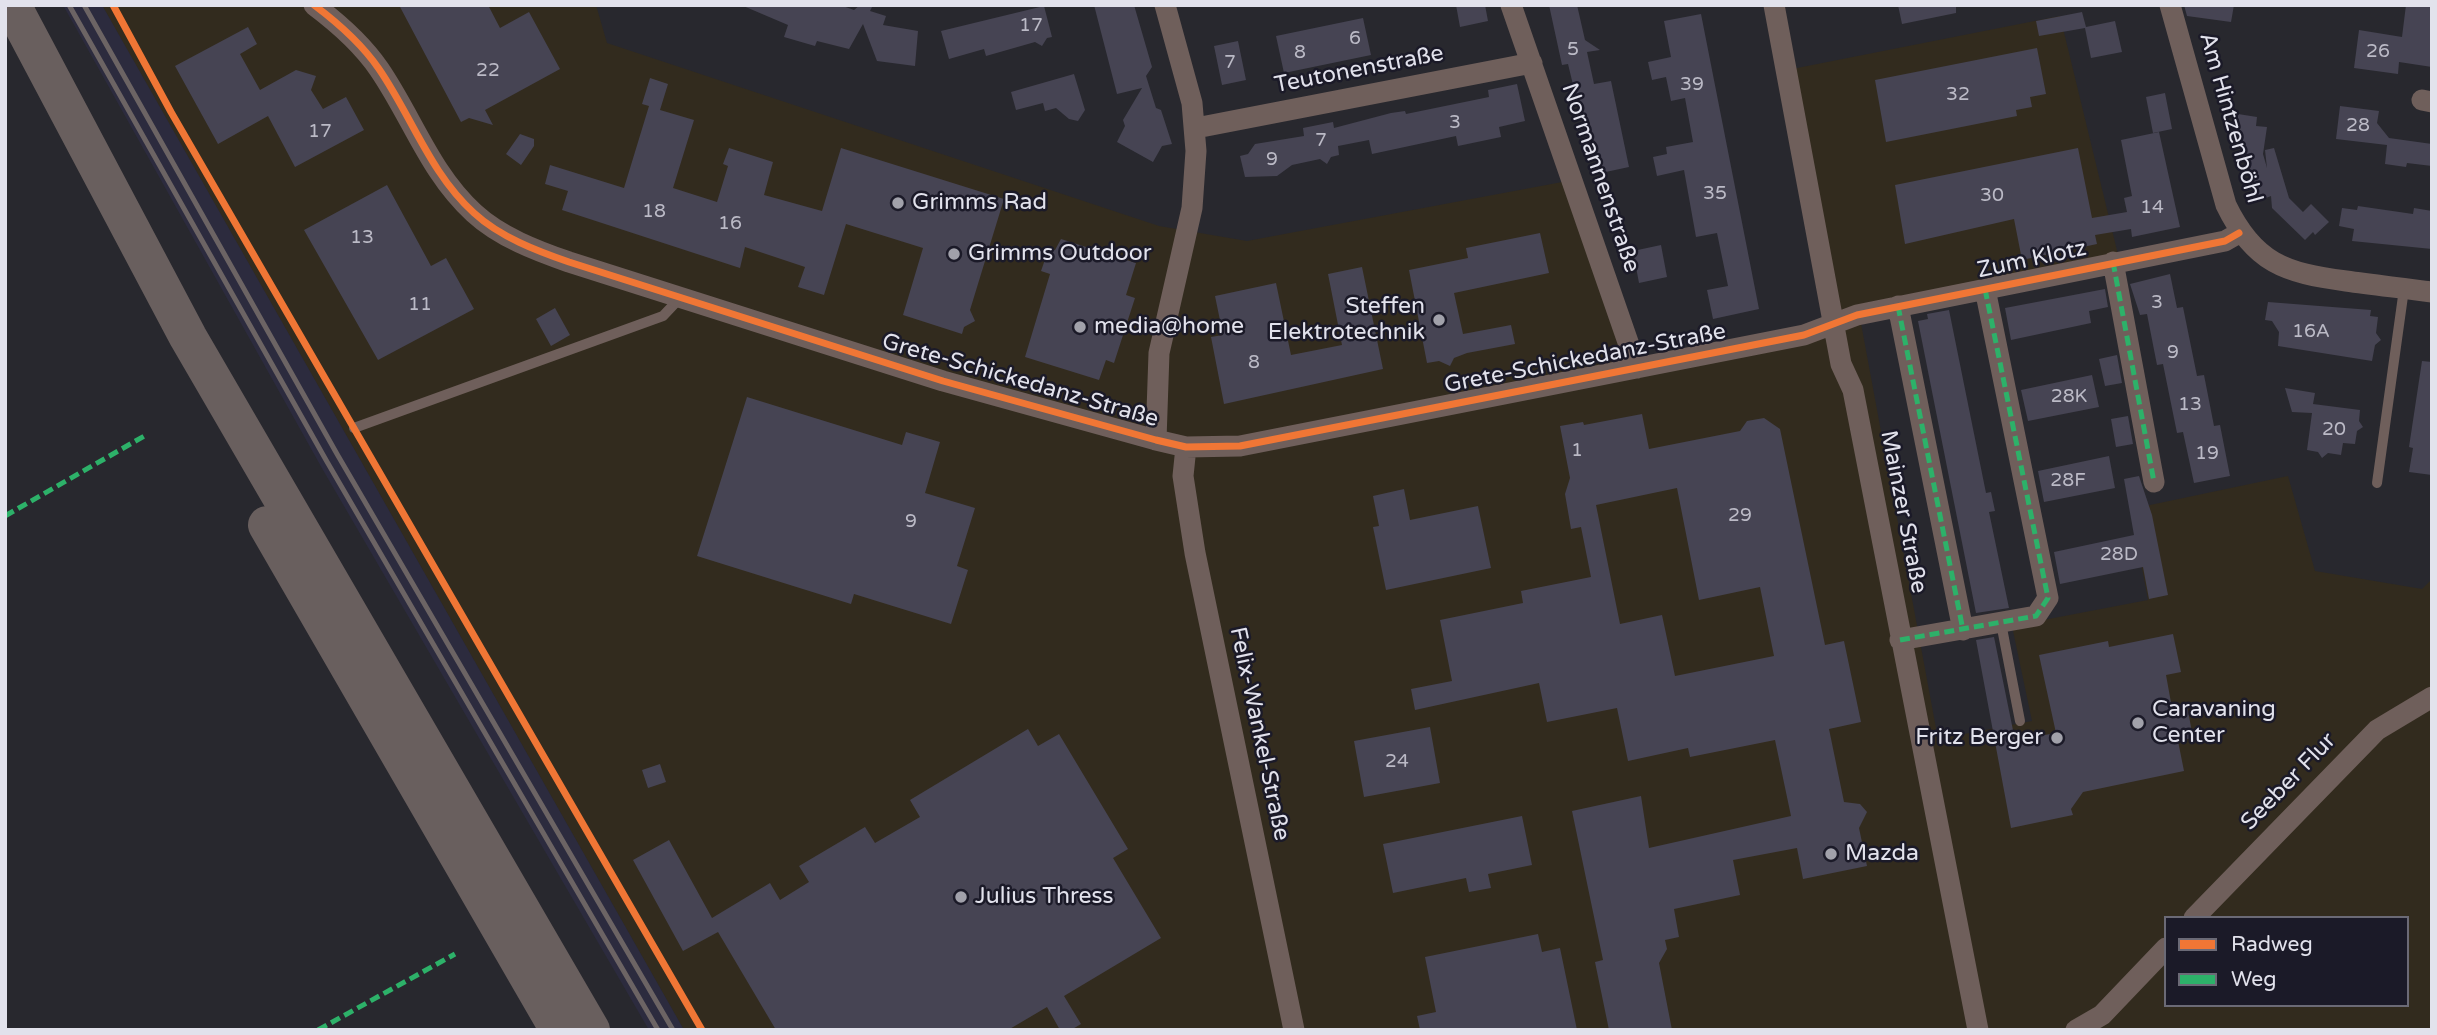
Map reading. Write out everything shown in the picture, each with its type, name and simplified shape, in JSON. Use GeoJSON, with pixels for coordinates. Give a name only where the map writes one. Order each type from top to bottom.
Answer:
{"type":"FeatureCollection","features":[{"type":"Feature","properties":{"kind":"highway"},"geometry":{"type":"LineString","coordinates":[[12,5],[188,337],[591,1030]]}},
{"type":"Feature","properties":{"kind":"highway"},"geometry":{"type":"LineString","coordinates":[[5,47],[167,350],[559,1030]]}},
{"type":"Feature","properties":{"kind":"street","name":"Grete-Schickedanz-Straße"},"geometry":{"type":"LineString","coordinates":[[314,5],[369,56],[436,168],[475,215],[539,251],[943,381],[1186,447],[1240,446],[1804,335],[1834,326]]}},
{"type":"Feature","properties":{"kind":"street"},"geometry":{"type":"LineString","coordinates":[[1156,440],[1159,353],[1192,208],[1196,128],[1165,5]]}},
{"type":"Feature","properties":{"kind":"street","name":"Normannenstraße"},"geometry":{"type":"LineString","coordinates":[[1511,5],[1637,368]]}},
{"type":"Feature","properties":{"kind":"street","name":"Mainzer Straße"},"geometry":{"type":"LineString","coordinates":[[1774,5],[1841,363],[1853,390],[1978,1030]]}},
{"type":"Feature","properties":{"kind":"street","name":"Am Hintzenböhl"},"geometry":{"type":"LineString","coordinates":[[2170,5],[2226,205],[2239,233],[2276,265],[2301,275],[2432,292]]}},
{"type":"Feature","properties":{"kind":"street","name":"Teutonenstraße"},"geometry":{"type":"LineString","coordinates":[[1196,128],[1532,63]]}},
{"type":"Feature","properties":{"kind":"street","name":"Zum Klotz"},"geometry":{"type":"LineString","coordinates":[[1834,326],[1857,315],[2225,241],[2239,233]]}},
{"type":"Feature","properties":{"kind":"street","name":"Zum Klotz"},"geometry":{"type":"LineString","coordinates":[[2113,262],[2154,482]]}},
{"type":"Feature","properties":{"kind":"street"},"geometry":{"type":"LineString","coordinates":[[1900,640],[2036,617],[2048,598],[1985,289]]}},
{"type":"Feature","properties":{"kind":"street"},"geometry":{"type":"LineString","coordinates":[[1898,306],[1963,630]]}},
{"type":"Feature","properties":{"kind":"street","name":"Felix-Wankel-Straße"},"geometry":{"type":"LineString","coordinates":[[1186,447],[1183,476],[1195,553],[1294,1030]]}},
{"type":"Feature","properties":{"kind":"street","name":"Seeber Flur"},"geometry":{"type":"LineString","coordinates":[[2196,916],[2378,730],[2397,715],[2432,696]]}},
{"type":"Feature","properties":{"kind":"street"},"geometry":{"type":"LineString","coordinates":[[2076,1030],[2102,1015],[2164,950]]}},
{"type":"Feature","properties":{"kind":"lane"},"geometry":{"type":"LineString","coordinates":[[2377,483],[2404,289]]}},
{"type":"Feature","properties":{"kind":"lane"},"geometry":{"type":"LineString","coordinates":[[354,428],[663,316],[680,298]]}},
{"type":"Feature","properties":{"kind":"lane"},"geometry":{"type":"LineString","coordinates":[[2001,623],[2020,721]]}},
{"type":"Feature","properties":{"kind":"shaded area"},"geometry":{"type":"Polygon","coordinates":[[[63,5],[102,5],[684,1030],[649,1030],[323,470],[63,5]]]}},
{"type":"Feature","properties":{"kind":"shaded area"},"geometry":{"type":"Polygon","coordinates":[[[102,5],[596,5],[607,43],[1159,226],[1247,241],[1573,180],[1637,368],[1834,325],[1787,70],[2060,16],[2121,267],[1860,318],[1938,739],[2032,721],[2012,626],[2148,600],[2131,509],[2288,476],[2315,571],[2422,589],[2432,579],[2432,1030],[684,1030],[102,5]]]}},
{"type":"Feature","properties":{"kind":"building"},"geometry":{"type":"Polygon","coordinates":[[[399,5],[488,5],[500,28],[529,12],[560,69],[485,110],[493,125],[469,118],[461,122],[399,5]]]}},
{"type":"Feature","properties":{"kind":"building"},"geometry":{"type":"Polygon","coordinates":[[[741,5],[840,5],[854,10],[860,5],[873,5],[870,11],[886,16],[883,25],[918,31],[915,66],[877,61],[863,24],[849,49],[817,41],[815,46],[784,37],[788,25],[741,5]]]}},
{"type":"Feature","properties":{"kind":"building"},"geometry":{"type":"Polygon","coordinates":[[[1094,5],[1134,5],[1152,67],[1146,76],[1172,144],[1162,146],[1153,162],[1117,142],[1125,126],[1123,120],[1142,88],[1117,94],[1094,5]]]}},
{"type":"Feature","properties":{"kind":"building"},"geometry":{"type":"Polygon","coordinates":[[[1456,5],[1485,5],[1488,21],[1460,27],[1456,5]]]}},
{"type":"Feature","properties":{"kind":"building"},"geometry":{"type":"Polygon","coordinates":[[[1549,5],[1577,5],[1585,40],[1600,50],[1587,52],[1594,84],[1611,81],[1629,167],[1601,173],[1589,120],[1582,122],[1568,64],[1562,65],[1549,5]]]}},
{"type":"Feature","properties":{"kind":"building"},"geometry":{"type":"Polygon","coordinates":[[[1898,5],[1956,5],[1956,13],[1902,24],[1898,5]]]}},
{"type":"Feature","properties":{"kind":"building"},"geometry":{"type":"Polygon","coordinates":[[[2184,5],[2234,5],[2231,22],[2187,16],[2184,5]]]}},
{"type":"Feature","properties":{"kind":"building"},"geometry":{"type":"Polygon","coordinates":[[[2406,5],[2432,5],[2432,67],[2399,62],[2398,74],[2354,68],[2359,30],[2402,37],[2406,5]]]}},
{"type":"Feature","properties":{"kind":"building"},"geometry":{"type":"Polygon","coordinates":[[[1044,6],[1052,37],[1047,38],[1042,46],[1035,42],[986,56],[984,49],[949,59],[941,31],[1044,6]]]}},
{"type":"Feature","properties":{"kind":"building"},"geometry":{"type":"Polygon","coordinates":[[[2082,12],[2086,27],[2115,21],[2122,52],[2091,58],[2085,28],[2039,36],[2036,21],[2082,12]]]}},
{"type":"Feature","properties":{"kind":"building"},"geometry":{"type":"Polygon","coordinates":[[[1701,14],[1759,309],[1713,319],[1707,290],[1728,286],[1717,233],[1696,237],[1684,170],[1657,176],[1653,157],[1667,154],[1666,147],[1693,142],[1685,98],[1671,101],[1666,77],[1652,80],[1648,62],[1671,57],[1664,21],[1701,14]]]}},
{"type":"Feature","properties":{"kind":"building"},"geometry":{"type":"Polygon","coordinates":[[[1363,18],[1371,55],[1284,73],[1276,36],[1363,18]]]}},
{"type":"Feature","properties":{"kind":"building"},"geometry":{"type":"Polygon","coordinates":[[[248,27],[257,44],[240,54],[260,90],[296,70],[316,76],[311,90],[323,109],[346,97],[364,130],[295,167],[268,116],[218,144],[175,66],[248,27]]]}},
{"type":"Feature","properties":{"kind":"building"},"geometry":{"type":"Polygon","coordinates":[[[1238,41],[1246,80],[1222,85],[1214,46],[1238,41]]]}},
{"type":"Feature","properties":{"kind":"building"},"geometry":{"type":"Polygon","coordinates":[[[2037,48],[2046,94],[2030,97],[2032,107],[2016,110],[2017,116],[1886,142],[1875,80],[2037,48]]]}},
{"type":"Feature","properties":{"kind":"building"},"geometry":{"type":"Polygon","coordinates":[[[1074,74],[1085,110],[1078,121],[1069,119],[1056,108],[1045,111],[1043,103],[1016,110],[1011,92],[1074,74]]]}},
{"type":"Feature","properties":{"kind":"building"},"geometry":{"type":"Polygon","coordinates":[[[650,78],[668,84],[660,110],[694,120],[673,188],[717,202],[728,166],[723,164],[729,148],[773,162],[764,195],[822,211],[841,148],[1004,199],[970,310],[975,321],[964,327],[962,334],[903,315],[923,248],[846,224],[824,295],[798,287],[805,267],[745,247],[740,268],[562,210],[568,191],[545,184],[550,165],[624,188],[649,106],[642,104],[650,78]]]}},
{"type":"Feature","properties":{"kind":"building"},"geometry":{"type":"Polygon","coordinates":[[[1517,84],[1525,121],[1499,127],[1501,137],[1458,146],[1456,136],[1372,154],[1369,140],[1338,146],[1339,155],[1331,157],[1327,164],[1320,159],[1292,165],[1277,176],[1245,177],[1240,156],[1248,154],[1255,144],[1304,136],[1303,128],[1333,122],[1334,128],[1391,113],[1405,111],[1406,114],[1489,97],[1488,90],[1517,84]]]}},
{"type":"Feature","properties":{"kind":"building"},"geometry":{"type":"Polygon","coordinates":[[[2165,93],[2172,129],[2153,133],[2146,97],[2165,93]]]}},
{"type":"Feature","properties":{"kind":"building"},"geometry":{"type":"Polygon","coordinates":[[[2340,106],[2379,111],[2377,123],[2389,138],[2432,144],[2432,166],[2407,163],[2406,167],[2385,164],[2387,145],[2336,139],[2340,106]]]}},
{"type":"Feature","properties":{"kind":"building"},"geometry":{"type":"Polygon","coordinates":[[[2238,114],[2257,117],[2256,126],[2267,127],[2263,154],[2267,168],[2265,150],[2274,148],[2289,198],[2303,212],[2311,204],[2329,222],[2315,235],[2313,232],[2305,240],[2272,208],[2271,196],[2258,201],[2244,155],[2246,146],[2234,144],[2238,114]]]}},
{"type":"Feature","properties":{"kind":"building"},"geometry":{"type":"Polygon","coordinates":[[[2159,132],[2180,227],[2132,237],[2131,229],[2095,235],[2097,244],[2022,260],[2014,219],[1905,244],[1895,185],[2078,148],[2092,218],[2127,212],[2124,198],[2132,196],[2121,140],[2159,132]]]}},
{"type":"Feature","properties":{"kind":"building"},"geometry":{"type":"Polygon","coordinates":[[[520,134],[534,139],[534,146],[521,165],[506,154],[520,134]]]}},
{"type":"Feature","properties":{"kind":"building"},"geometry":{"type":"Polygon","coordinates":[[[387,185],[431,266],[446,258],[474,309],[378,360],[304,230],[387,185]]]}},
{"type":"Feature","properties":{"kind":"building"},"geometry":{"type":"Polygon","coordinates":[[[2358,206],[2413,214],[2414,208],[2432,211],[2432,249],[2352,241],[2354,229],[2339,226],[2342,208],[2357,210],[2358,206]]]}},
{"type":"Feature","properties":{"kind":"building"},"geometry":{"type":"Polygon","coordinates":[[[1540,233],[1549,273],[1454,293],[1463,334],[1511,325],[1515,344],[1467,353],[1454,358],[1450,366],[1439,361],[1427,363],[1409,270],[1468,258],[1466,248],[1540,233]]]}},
{"type":"Feature","properties":{"kind":"building","name":"media@home"},"geometry":{"type":"Polygon","coordinates":[[[1061,239],[1136,263],[1126,295],[1135,298],[1114,363],[1106,360],[1099,380],[1025,357],[1050,274],[1041,271],[1049,248],[1055,250],[1061,239]]]}},
{"type":"Feature","properties":{"kind":"building"},"geometry":{"type":"Polygon","coordinates":[[[1661,245],[1667,277],[1639,283],[1633,251],[1661,245]]]}},
{"type":"Feature","properties":{"kind":"building"},"geometry":{"type":"Polygon","coordinates":[[[1362,267],[1383,369],[1224,404],[1211,337],[1223,335],[1215,296],[1276,283],[1291,355],[1342,345],[1328,274],[1362,267]]]}},
{"type":"Feature","properties":{"kind":"building"},"geometry":{"type":"Polygon","coordinates":[[[2170,274],[2177,308],[2183,307],[2197,376],[2204,375],[2214,426],[2220,425],[2230,476],[2194,483],[2183,432],[2177,433],[2163,364],[2157,365],[2147,314],[2140,315],[2130,284],[2170,274]]]}},
{"type":"Feature","properties":{"kind":"building"},"geometry":{"type":"Polygon","coordinates":[[[2105,289],[2108,307],[2089,311],[2091,323],[2011,340],[2005,308],[2105,289]]]}},
{"type":"Feature","properties":{"kind":"building"},"geometry":{"type":"Polygon","coordinates":[[[2268,302],[2371,310],[2370,316],[2378,317],[2376,333],[2381,340],[2375,345],[2372,361],[2278,346],[2279,332],[2272,321],[2265,320],[2268,302]]]}},
{"type":"Feature","properties":{"kind":"building"},"geometry":{"type":"Polygon","coordinates":[[[555,308],[570,335],[551,346],[536,319],[555,308]]]}},
{"type":"Feature","properties":{"kind":"building"},"geometry":{"type":"Polygon","coordinates":[[[1949,310],[1986,493],[1991,492],[1995,511],[1989,512],[2009,608],[1976,613],[1918,321],[1928,319],[1927,314],[1949,310]]]}},
{"type":"Feature","properties":{"kind":"building"},"geometry":{"type":"Polygon","coordinates":[[[2117,355],[2122,383],[2105,386],[2099,359],[2117,355]]]}},
{"type":"Feature","properties":{"kind":"building"},"geometry":{"type":"Polygon","coordinates":[[[2422,361],[2432,362],[2432,475],[2409,472],[2413,448],[2409,447],[2422,361]]]}},
{"type":"Feature","properties":{"kind":"building"},"geometry":{"type":"Polygon","coordinates":[[[2092,375],[2099,407],[2028,421],[2021,390],[2092,375]]]}},
{"type":"Feature","properties":{"kind":"building"},"geometry":{"type":"Polygon","coordinates":[[[2285,388],[2315,393],[2313,404],[2360,410],[2359,421],[2363,427],[2357,431],[2355,444],[2343,443],[2341,455],[2328,453],[2322,458],[2318,452],[2307,450],[2312,413],[2292,412],[2285,388]]]}},
{"type":"Feature","properties":{"kind":"building"},"geometry":{"type":"Polygon","coordinates":[[[747,397],[902,445],[906,432],[940,442],[925,493],[975,508],[957,566],[968,570],[951,624],[854,594],[851,604],[697,556],[747,397]]]}},
{"type":"Feature","properties":{"kind":"building"},"geometry":{"type":"Polygon","coordinates":[[[1642,414],[1649,449],[1740,431],[1747,421],[1764,418],[1780,429],[1825,645],[1844,641],[1861,722],[1829,729],[1844,802],[1860,804],[1867,812],[1859,828],[1867,866],[1803,879],[1797,848],[1733,860],[1740,895],[1674,909],[1679,937],[1665,940],[1667,949],[1659,963],[1672,1030],[1609,1030],[1595,962],[1603,960],[1572,811],[1641,796],[1649,848],[1791,816],[1775,740],[1690,757],[1688,748],[1628,761],[1617,708],[1547,722],[1539,683],[1415,710],[1411,689],[1452,681],[1440,620],[1523,603],[1521,591],[1591,577],[1581,527],[1571,529],[1565,494],[1570,478],[1560,426],[1583,422],[1584,425],[1642,414]],[[1677,488],[1596,505],[1620,624],[1662,615],[1675,676],[1774,656],[1760,587],[1699,600],[1677,488]]]}},
{"type":"Feature","properties":{"kind":"building"},"geometry":{"type":"Polygon","coordinates":[[[2128,416],[2133,444],[2116,447],[2111,419],[2128,416]]]}},
{"type":"Feature","properties":{"kind":"building"},"geometry":{"type":"Polygon","coordinates":[[[2109,456],[2115,488],[2044,502],[2038,471],[2109,456]]]}},
{"type":"Feature","properties":{"kind":"building"},"geometry":{"type":"Polygon","coordinates":[[[2139,476],[2152,515],[2168,595],[2149,599],[2143,567],[2060,584],[2054,552],[2134,535],[2124,479],[2139,476]]]}},
{"type":"Feature","properties":{"kind":"building"},"geometry":{"type":"Polygon","coordinates":[[[1404,489],[1410,520],[1478,506],[1491,568],[1386,590],[1373,527],[1379,526],[1373,496],[1404,489]]]}},
{"type":"Feature","properties":{"kind":"building"},"geometry":{"type":"Polygon","coordinates":[[[2173,634],[2181,672],[2166,675],[2172,708],[2187,705],[2193,738],[2178,741],[2184,771],[2083,792],[2071,809],[2073,815],[2011,828],[1976,640],[1994,637],[2015,740],[2056,733],[2039,655],[2108,641],[2109,647],[2173,634]]]}},
{"type":"Feature","properties":{"kind":"building"},"geometry":{"type":"Polygon","coordinates":[[[1430,727],[1440,783],[1364,797],[1354,741],[1430,727]]]}},
{"type":"Feature","properties":{"kind":"building","name":"Julius Thress"},"geometry":{"type":"Polygon","coordinates":[[[1028,729],[1038,746],[1059,734],[1128,849],[1113,858],[1161,938],[1064,996],[1081,1024],[1071,1030],[1060,1030],[1047,1007],[1008,1030],[776,1030],[718,932],[683,951],[633,860],[669,840],[712,918],[770,883],[780,900],[809,882],[799,866],[865,827],[875,843],[920,817],[910,800],[1028,729]]]}},
{"type":"Feature","properties":{"kind":"building"},"geometry":{"type":"Polygon","coordinates":[[[660,764],[666,782],[648,788],[642,770],[660,764]]]}},
{"type":"Feature","properties":{"kind":"building"},"geometry":{"type":"Polygon","coordinates":[[[1522,816],[1532,865],[1488,874],[1491,888],[1469,892],[1466,878],[1393,893],[1383,844],[1522,816]]]}},
{"type":"Feature","properties":{"kind":"building"},"geometry":{"type":"Polygon","coordinates":[[[1538,934],[1542,952],[1560,948],[1577,1030],[1420,1030],[1417,1016],[1436,1012],[1425,957],[1538,934]]]}},
{"type":"Feature","properties":{"kind":"railway"},"geometry":{"type":"LineString","coordinates":[[69,5],[326,460],[658,1030]]}},
{"type":"Feature","properties":{"kind":"railway"},"geometry":{"type":"LineString","coordinates":[[84,5],[337,454],[673,1030]]}},
{"type":"Feature","properties":{"kind":"marked path"},"geometry":{"type":"LineString","coordinates":[[2113,262],[2154,482]]}},
{"type":"Feature","properties":{"kind":"marked path"},"geometry":{"type":"LineString","coordinates":[[1900,640],[2036,616],[2048,598],[1985,289]]}},
{"type":"Feature","properties":{"kind":"marked path"},"geometry":{"type":"LineString","coordinates":[[1898,306],[1963,630]]}},
{"type":"Feature","properties":{"kind":"marked path"},"geometry":{"type":"LineString","coordinates":[[5,516],[146,435]]}},
{"type":"Feature","properties":{"kind":"marked path"},"geometry":{"type":"LineString","coordinates":[[318,1030],[455,954]]}},
{"type":"Feature","properties":{"kind":"cycle path"},"geometry":{"type":"LineString","coordinates":[[113,5],[171,112],[702,1030]]}},
{"type":"Feature","properties":{"kind":"cycle path"},"geometry":{"type":"LineString","coordinates":[[314,5],[349,34],[372,60],[391,87],[433,163],[459,197],[484,222],[519,242],[569,262],[943,381],[1186,447],[1240,446],[1804,335],[1857,315],[2225,241],[2239,233]]}},
{"type":"Feature","properties":{"kind":"place","name":"Grimms Rad"},"geometry":{"type":"Point","coordinates":[898,203]}},
{"type":"Feature","properties":{"kind":"place","name":"Grimms Outdoor"},"geometry":{"type":"Point","coordinates":[954,254]}},
{"type":"Feature","properties":{"kind":"place","name":"Steffen Elektrotechnik"},"geometry":{"type":"Point","coordinates":[1439,320]}},
{"type":"Feature","properties":{"kind":"place","name":"media@home"},"geometry":{"type":"Point","coordinates":[1080,327]}},
{"type":"Feature","properties":{"kind":"place","name":"Caravaning Center"},"geometry":{"type":"Point","coordinates":[2138,723]}},
{"type":"Feature","properties":{"kind":"place","name":"Fritz Berger"},"geometry":{"type":"Point","coordinates":[2057,738]}},
{"type":"Feature","properties":{"kind":"place","name":"Mazda"},"geometry":{"type":"Point","coordinates":[1831,854]}},
{"type":"Feature","properties":{"kind":"place","name":"Julius Thress"},"geometry":{"type":"Point","coordinates":[961,897]}}]}
